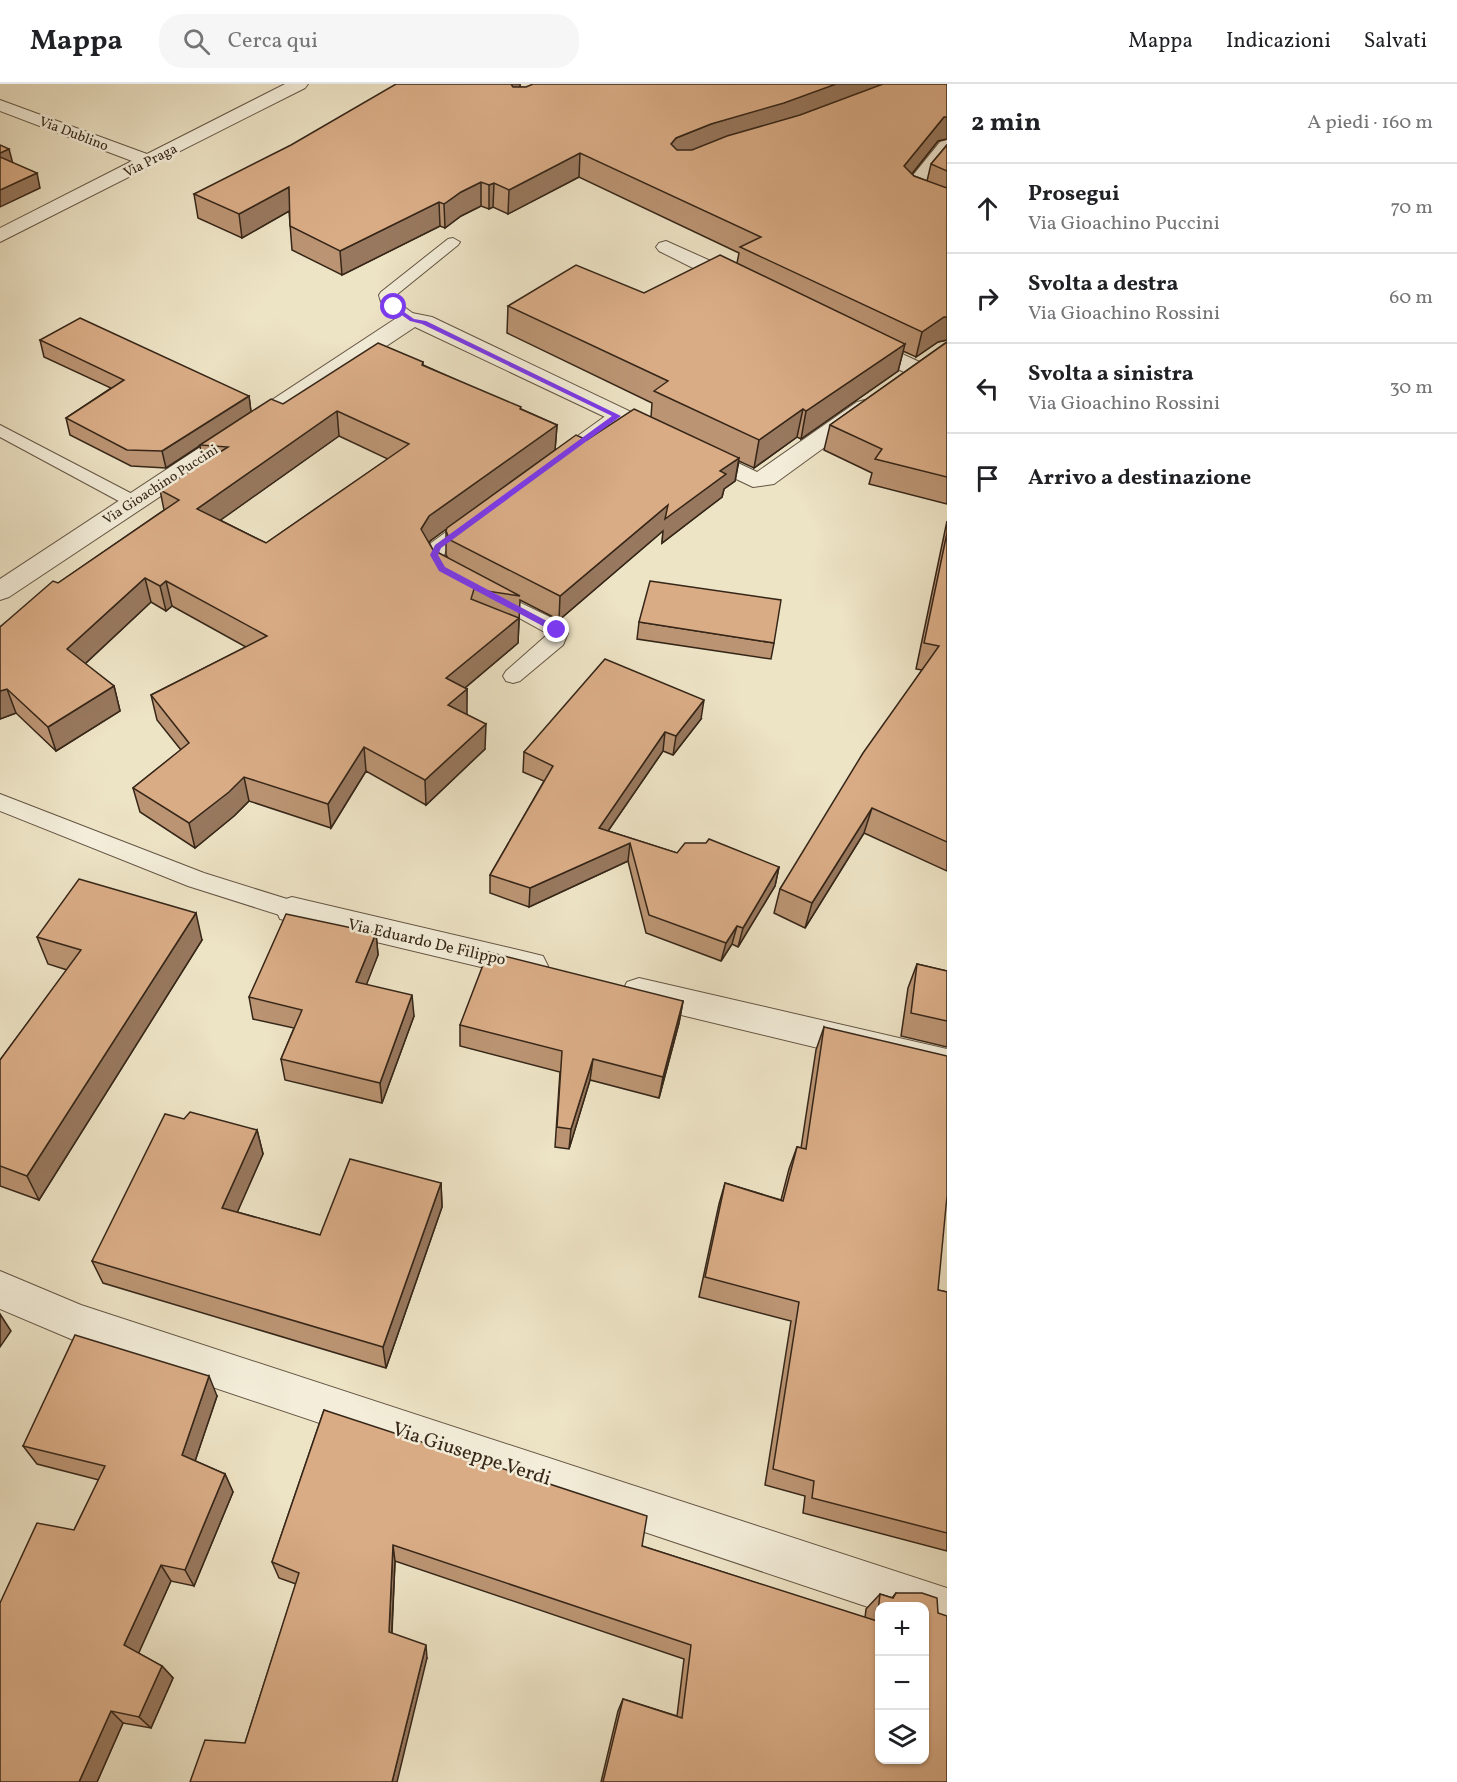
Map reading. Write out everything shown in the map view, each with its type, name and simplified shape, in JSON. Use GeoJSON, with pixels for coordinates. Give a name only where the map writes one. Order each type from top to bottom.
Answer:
{"type":"FeatureCollection","features":[{"type":"Feature","properties":{"kind":"street","name":"Via Praga"},"geometry":{"type":"LineString","coordinates":[[0,236],[299,84]]}},
{"type":"Feature","properties":{"kind":"street","name":"Via Dublino"},"geometry":{"type":"LineString","coordinates":[[0,105],[149,161]]}},
{"type":"Feature","properties":{"kind":"street"},"geometry":{"type":"LineString","coordinates":[[947,146],[911,190],[947,206]]}},
{"type":"Feature","properties":{"kind":"street"},"geometry":{"type":"LineString","coordinates":[[666,247],[761,293]]}},
{"type":"Feature","properties":{"kind":"street"},"geometry":{"type":"LineString","coordinates":[[412,320],[424,322],[746,477],[760,480],[937,356]]}},
{"type":"Feature","properties":{"kind":"street","name":"Via Gioachino Puccini"},"geometry":{"type":"LineString","coordinates":[[0,591],[412,320]]}},
{"type":"Feature","properties":{"kind":"street"},"geometry":{"type":"LineString","coordinates":[[845,334],[918,370]]}},
{"type":"Feature","properties":{"kind":"street","name":"Via Eduardo De Filippo"},"geometry":{"type":"LineString","coordinates":[[292,910],[556,972]]}},
{"type":"Feature","properties":{"kind":"street"},"geometry":{"type":"LineString","coordinates":[[614,986],[947,1064]]}},
{"type":"Feature","properties":{"kind":"street","name":"Via Giuseppe Verdi"},"geometry":{"type":"LineString","coordinates":[[0,1290],[78,1323],[947,1611]]}},
{"type":"Feature","properties":{"kind":"lane"},"geometry":{"type":"LineString","coordinates":[[412,320],[388,303],[387,296],[453,242]]}},
{"type":"Feature","properties":{"kind":"lane"},"geometry":{"type":"LineString","coordinates":[[542,471],[617,416]]}},
{"type":"Feature","properties":{"kind":"lane"},"geometry":{"type":"LineString","coordinates":[[0,430],[134,502]]}},
{"type":"Feature","properties":{"kind":"lane"},"geometry":{"type":"LineString","coordinates":[[485,512],[438,547],[434,555],[442,569],[557,630],[559,637],[513,676]]}},
{"type":"Feature","properties":{"kind":"lane"},"geometry":{"type":"LineString","coordinates":[[0,802],[196,880],[292,910]]}},
{"type":"Feature","properties":{"kind":"building"},"geometry":{"type":"Polygon","coordinates":[[[396,84],[511,84],[513,87],[526,87],[533,84],[836,84],[784,103],[711,124],[676,138],[671,144],[677,150],[692,150],[727,136],[800,115],[883,84],[947,84],[947,117],[944,117],[904,166],[914,176],[947,188],[947,317],[922,332],[740,247],[761,237],[580,153],[509,190],[494,183],[489,185],[481,182],[444,204],[439,202],[340,251],[290,226],[289,187],[239,214],[194,194],[291,145],[396,84]]]}},
{"type":"Feature","properties":{"kind":"building"},"geometry":{"type":"Polygon","coordinates":[[[0,145],[9,149],[0,153],[0,145]]]}},
{"type":"Feature","properties":{"kind":"building"},"geometry":{"type":"Polygon","coordinates":[[[947,145],[947,171],[931,164],[947,145]]]}},
{"type":"Feature","properties":{"kind":"building"},"geometry":{"type":"Polygon","coordinates":[[[0,157],[37,173],[0,190],[0,157]]]}},
{"type":"Feature","properties":{"kind":"building"},"geometry":{"type":"Polygon","coordinates":[[[720,255],[905,344],[759,440],[654,391],[668,381],[508,306],[576,265],[644,293],[720,255]]]}},
{"type":"Feature","properties":{"kind":"building"},"geometry":{"type":"Polygon","coordinates":[[[80,318],[249,396],[162,451],[127,450],[66,418],[124,380],[40,340],[80,318]]]}},
{"type":"Feature","properties":{"kind":"building"},"geometry":{"type":"Polygon","coordinates":[[[947,342],[947,477],[875,459],[882,449],[830,425],[947,342]]]}},
{"type":"Feature","properties":{"kind":"building"},"geometry":{"type":"Polygon","coordinates":[[[378,343],[557,425],[429,516],[421,529],[433,550],[520,596],[474,589],[471,599],[519,618],[446,678],[467,689],[448,705],[486,724],[425,780],[364,747],[328,804],[244,777],[229,792],[189,823],[133,788],[189,743],[151,695],[267,636],[166,581],[160,586],[145,578],[67,649],[114,686],[48,727],[7,689],[0,691],[0,627],[53,581],[58,583],[179,500],[160,490],[228,447],[200,445],[271,399],[283,404],[378,343]],[[337,411],[197,509],[266,543],[409,444],[337,411]]]}},
{"type":"Feature","properties":{"kind":"building"},"geometry":{"type":"Polygon","coordinates":[[[634,409],[739,458],[720,471],[726,474],[665,519],[668,505],[560,596],[450,540],[447,528],[576,435],[587,440],[634,409]]]}},
{"type":"Feature","properties":{"kind":"building"},"geometry":{"type":"Polygon","coordinates":[[[947,533],[947,842],[872,808],[812,903],[780,889],[863,753],[939,646],[924,643],[947,533]]]}},
{"type":"Feature","properties":{"kind":"building"},"geometry":{"type":"Polygon","coordinates":[[[650,581],[781,600],[774,643],[639,622],[650,581]]]}},
{"type":"Feature","properties":{"kind":"building"},"geometry":{"type":"Polygon","coordinates":[[[605,659],[704,700],[676,736],[665,732],[599,828],[677,853],[685,843],[706,843],[709,839],[779,867],[743,928],[737,926],[726,943],[649,915],[630,843],[530,888],[490,875],[553,766],[524,752],[605,659]]]}},
{"type":"Feature","properties":{"kind":"building"},"geometry":{"type":"Polygon","coordinates":[[[79,879],[196,913],[27,1176],[0,1166],[0,1060],[81,950],[37,937],[79,879]]]}},
{"type":"Feature","properties":{"kind":"building"},"geometry":{"type":"Polygon","coordinates":[[[286,914],[376,933],[356,982],[412,995],[380,1083],[281,1059],[302,1010],[249,997],[286,914]]]}},
{"type":"Feature","properties":{"kind":"building"},"geometry":{"type":"Polygon","coordinates":[[[488,952],[683,1001],[663,1077],[593,1059],[571,1129],[557,1127],[562,1051],[460,1025],[488,952]]]}},
{"type":"Feature","properties":{"kind":"building"},"geometry":{"type":"Polygon","coordinates":[[[917,964],[947,971],[947,1021],[911,1013],[917,964]]]}},
{"type":"Feature","properties":{"kind":"building"},"geometry":{"type":"Polygon","coordinates":[[[824,1027],[947,1056],[947,1196],[938,1290],[947,1292],[947,1533],[812,1498],[814,1481],[773,1469],[799,1302],[705,1277],[725,1183],[783,1201],[797,1147],[806,1149],[824,1027]]]}},
{"type":"Feature","properties":{"kind":"building"},"geometry":{"type":"Polygon","coordinates":[[[190,1112],[257,1130],[222,1208],[320,1235],[350,1159],[441,1183],[383,1347],[92,1261],[165,1114],[184,1119],[190,1112]]]}},
{"type":"Feature","properties":{"kind":"building"},"geometry":{"type":"Polygon","coordinates":[[[75,1335],[209,1376],[182,1455],[225,1474],[185,1570],[161,1565],[124,1645],[162,1666],[139,1717],[111,1711],[79,1782],[0,1782],[0,1603],[37,1523],[74,1530],[105,1466],[23,1446],[75,1335]]]}},
{"type":"Feature","properties":{"kind":"building"},"geometry":{"type":"Polygon","coordinates":[[[324,1410],[647,1516],[642,1546],[875,1620],[875,1764],[929,1764],[929,1602],[879,1602],[880,1594],[893,1598],[896,1593],[922,1593],[937,1598],[938,1613],[947,1616],[947,1782],[603,1782],[623,1699],[682,1718],[691,1645],[393,1545],[389,1632],[426,1645],[392,1782],[190,1782],[205,1740],[245,1743],[299,1573],[272,1562],[324,1410]]]}},
{"type":"Feature","properties":{"kind":"route"},"geometry":{"type":"LineString","coordinates":[[394,307],[412,320],[424,322],[617,416],[438,547],[434,555],[442,569],[557,630]]}}]}
